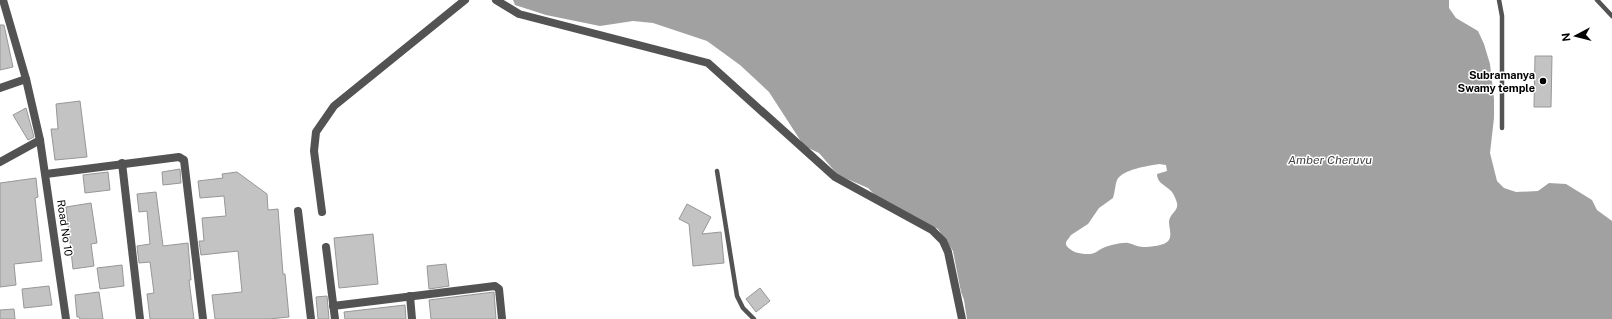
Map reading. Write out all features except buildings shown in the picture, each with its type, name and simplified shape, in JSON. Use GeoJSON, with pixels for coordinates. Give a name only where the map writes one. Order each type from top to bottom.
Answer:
{"type":"FeatureCollection","features":[{"type":"Feature","properties":{"kind":"street","name":"Road No 10"},"geometry":{"type":"LineString","coordinates":[[3,0],[26,79],[40,140],[66,319]]}},
{"type":"Feature","properties":{"kind":"street"},"geometry":{"type":"LineString","coordinates":[[322,212],[314,151],[316,132],[334,106],[465,0]]}},
{"type":"Feature","properties":{"kind":"street"},"geometry":{"type":"LineString","coordinates":[[496,0],[519,14],[708,63],[835,177],[932,230],[943,241],[948,252],[962,319]]}},
{"type":"Feature","properties":{"kind":"street"},"geometry":{"type":"LineString","coordinates":[[0,88],[26,79]]}},
{"type":"Feature","properties":{"kind":"street"},"geometry":{"type":"LineString","coordinates":[[0,162],[40,140]]}},
{"type":"Feature","properties":{"kind":"street"},"geometry":{"type":"LineString","coordinates":[[46,174],[122,163],[179,157],[184,160],[204,319]]}},
{"type":"Feature","properties":{"kind":"street"},"geometry":{"type":"LineString","coordinates":[[122,163],[140,319]]}},
{"type":"Feature","properties":{"kind":"street"},"geometry":{"type":"LineString","coordinates":[[298,211],[311,319]]}},
{"type":"Feature","properties":{"kind":"street"},"geometry":{"type":"LineString","coordinates":[[326,247],[335,319]]}},
{"type":"Feature","properties":{"kind":"street"},"geometry":{"type":"LineString","coordinates":[[333,306],[495,286],[499,289],[502,319]]}},
{"type":"Feature","properties":{"kind":"street"},"geometry":{"type":"LineString","coordinates":[[410,296],[412,319]]}},
{"type":"Feature","properties":{"kind":"lane"},"geometry":{"type":"LineString","coordinates":[[1499,0],[1502,16],[1502,128]]}},
{"type":"Feature","properties":{"kind":"lane"},"geometry":{"type":"LineString","coordinates":[[1597,0],[1612,16]]}},
{"type":"Feature","properties":{"kind":"lane"},"geometry":{"type":"LineString","coordinates":[[717,171],[737,296],[743,308],[754,319]]}},
{"type":"Feature","properties":{"kind":"water","name":"Amber Cheruvu"},"geometry":{"type":"Polygon","coordinates":[[[513,0],[1449,0],[1449,8],[1456,18],[1478,31],[1490,64],[1494,99],[1494,118],[1490,153],[1497,181],[1504,188],[1516,192],[1538,191],[1549,183],[1566,184],[1592,200],[1597,210],[1612,221],[1612,319],[967,319],[953,251],[938,229],[878,198],[868,188],[838,175],[819,153],[804,146],[769,92],[740,65],[707,41],[653,23],[633,21],[600,26],[546,15],[515,5],[513,0]],[[1159,164],[1142,167],[1120,176],[1116,182],[1113,198],[1099,208],[1088,224],[1071,235],[1066,242],[1066,245],[1076,252],[1088,254],[1119,244],[1128,243],[1139,247],[1146,247],[1157,246],[1167,242],[1170,236],[1169,219],[1177,208],[1177,203],[1172,192],[1158,180],[1157,177],[1157,174],[1167,171],[1166,165],[1159,164]]]}},
{"type":"Feature","properties":{"kind":"place","name":"Subramanya Swamy temple"},"geometry":{"type":"Point","coordinates":[1543,81]}}]}
